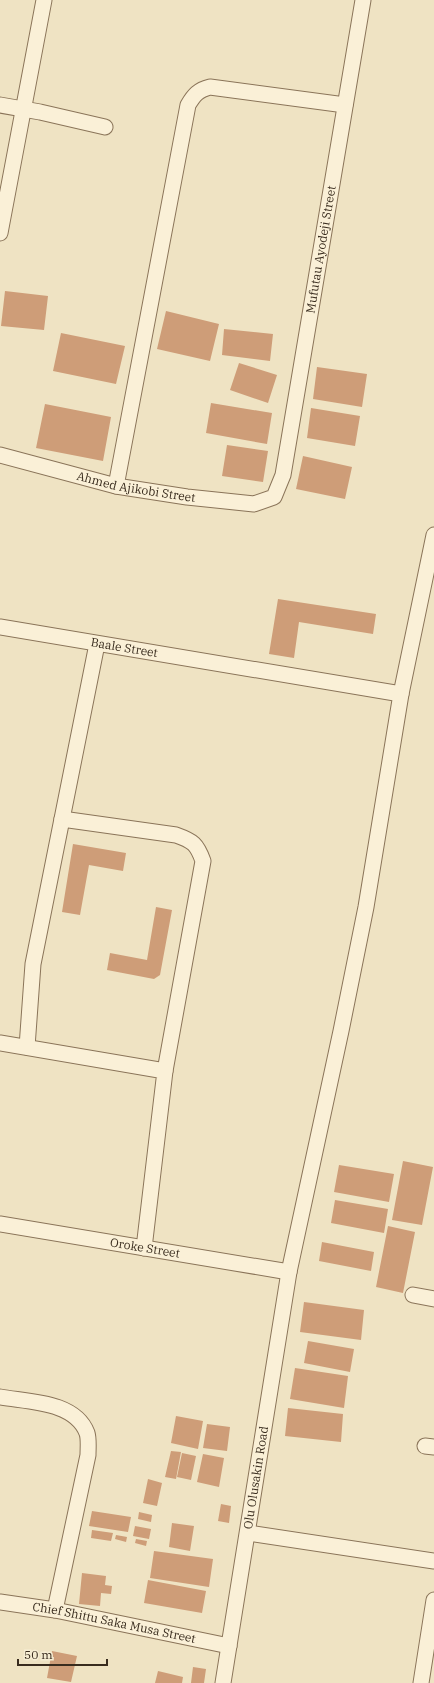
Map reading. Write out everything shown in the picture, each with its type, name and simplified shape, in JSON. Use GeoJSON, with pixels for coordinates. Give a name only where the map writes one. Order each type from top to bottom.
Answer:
{"type":"FeatureCollection","features":[{"type":"Feature","properties":{"kind":"street"},"geometry":{"type":"LineString","coordinates":[[0,233],[44,0]]}},
{"type":"Feature","properties":{"kind":"street","name":"Mufutau Ayodeji Street"},"geometry":{"type":"LineString","coordinates":[[274,496],[283,475],[363,0]]}},
{"type":"Feature","properties":{"kind":"street"},"geometry":{"type":"LineString","coordinates":[[116,486],[188,105],[193,96],[200,90],[210,87],[345,105]]}},
{"type":"Feature","properties":{"kind":"street"},"geometry":{"type":"LineString","coordinates":[[0,105],[105,127]]}},
{"type":"Feature","properties":{"kind":"street","name":"Ahmed Ajikobi Street"},"geometry":{"type":"LineString","coordinates":[[0,455],[116,486],[188,497],[254,504],[274,496]]}},
{"type":"Feature","properties":{"kind":"street","name":"Olu Olusakin Road"},"geometry":{"type":"LineString","coordinates":[[223,1683],[289,1272],[366,907],[401,694],[434,535]]}},
{"type":"Feature","properties":{"kind":"street","name":"Baale Street"},"geometry":{"type":"LineString","coordinates":[[0,627],[97,644],[248,667],[401,694]]}},
{"type":"Feature","properties":{"kind":"street"},"geometry":{"type":"LineString","coordinates":[[27,1047],[33,964],[97,644]]}},
{"type":"Feature","properties":{"kind":"street"},"geometry":{"type":"LineString","coordinates":[[62,819],[176,835],[196,845],[203,861],[165,1071],[144,1248]]}},
{"type":"Feature","properties":{"kind":"street"},"geometry":{"type":"LineString","coordinates":[[0,1043],[165,1071]]}},
{"type":"Feature","properties":{"kind":"street","name":"Oroke Street"},"geometry":{"type":"LineString","coordinates":[[0,1224],[289,1272]]}},
{"type":"Feature","properties":{"kind":"street"},"geometry":{"type":"LineString","coordinates":[[413,1295],[434,1299]]}},
{"type":"Feature","properties":{"kind":"street"},"geometry":{"type":"LineString","coordinates":[[0,1397],[57,1407],[79,1418],[87,1434],[88,1455],[55,1610]]}},
{"type":"Feature","properties":{"kind":"street"},"geometry":{"type":"LineString","coordinates":[[248,1533],[434,1561]]}},
{"type":"Feature","properties":{"kind":"street"},"geometry":{"type":"LineString","coordinates":[[421,1683],[434,1600]]}},
{"type":"Feature","properties":{"kind":"street","name":"Chief Shittu Saka Musa Street"},"geometry":{"type":"LineString","coordinates":[[0,1602],[55,1610],[229,1646]]}},
{"type":"Feature","properties":{"kind":"building"},"geometry":{"type":"Polygon","coordinates":[[[5,291],[48,296],[44,330],[1,326],[5,291]]]}},
{"type":"Feature","properties":{"kind":"building"},"geometry":{"type":"Polygon","coordinates":[[[166,311],[219,324],[210,361],[157,349],[166,311]]]}},
{"type":"Feature","properties":{"kind":"building"},"geometry":{"type":"Polygon","coordinates":[[[224,329],[273,334],[270,361],[222,355],[224,329]]]}},
{"type":"Feature","properties":{"kind":"building"},"geometry":{"type":"Polygon","coordinates":[[[61,333],[125,346],[116,384],[53,371],[61,333]]]}},
{"type":"Feature","properties":{"kind":"building"},"geometry":{"type":"Polygon","coordinates":[[[239,363],[277,375],[268,403],[230,390],[239,363]]]}},
{"type":"Feature","properties":{"kind":"building"},"geometry":{"type":"Polygon","coordinates":[[[317,367],[367,374],[362,407],[313,399],[317,367]]]}},
{"type":"Feature","properties":{"kind":"building"},"geometry":{"type":"Polygon","coordinates":[[[211,403],[272,413],[267,444],[206,433],[211,403]]]}},
{"type":"Feature","properties":{"kind":"building"},"geometry":{"type":"Polygon","coordinates":[[[45,404],[111,417],[103,461],[36,448],[45,404]]]}},
{"type":"Feature","properties":{"kind":"building"},"geometry":{"type":"Polygon","coordinates":[[[311,408],[360,416],[355,446],[307,438],[311,408]]]}},
{"type":"Feature","properties":{"kind":"building"},"geometry":{"type":"Polygon","coordinates":[[[227,445],[268,451],[263,482],[222,476],[227,445]]]}},
{"type":"Feature","properties":{"kind":"building"},"geometry":{"type":"Polygon","coordinates":[[[303,456],[352,467],[345,499],[296,489],[303,456]]]}},
{"type":"Feature","properties":{"kind":"building"},"geometry":{"type":"Polygon","coordinates":[[[278,599],[376,614],[373,634],[299,622],[294,658],[269,654],[278,599]]]}},
{"type":"Feature","properties":{"kind":"building"},"geometry":{"type":"Polygon","coordinates":[[[73,844],[126,853],[123,871],[89,865],[80,915],[62,912],[73,844]]]}},
{"type":"Feature","properties":{"kind":"building"},"geometry":{"type":"Polygon","coordinates":[[[156,907],[172,910],[160,975],[154,979],[107,970],[110,953],[147,960],[156,907]]]}},
{"type":"Feature","properties":{"kind":"building"},"geometry":{"type":"Polygon","coordinates":[[[403,1161],[433,1167],[422,1225],[392,1220],[403,1161]]]}},
{"type":"Feature","properties":{"kind":"building"},"geometry":{"type":"Polygon","coordinates":[[[339,1165],[394,1174],[389,1202],[334,1192],[339,1165]]]}},
{"type":"Feature","properties":{"kind":"building"},"geometry":{"type":"Polygon","coordinates":[[[335,1200],[388,1209],[384,1233],[331,1223],[335,1200]]]}},
{"type":"Feature","properties":{"kind":"building"},"geometry":{"type":"Polygon","coordinates":[[[388,1226],[415,1232],[403,1293],[376,1287],[388,1226]]]}},
{"type":"Feature","properties":{"kind":"building"},"geometry":{"type":"Polygon","coordinates":[[[322,1242],[374,1252],[371,1271],[319,1261],[322,1242]]]}},
{"type":"Feature","properties":{"kind":"building"},"geometry":{"type":"Polygon","coordinates":[[[304,1302],[364,1310],[361,1340],[300,1332],[304,1302]]]}},
{"type":"Feature","properties":{"kind":"building"},"geometry":{"type":"Polygon","coordinates":[[[308,1341],[354,1349],[350,1372],[304,1363],[308,1341]]]}},
{"type":"Feature","properties":{"kind":"building"},"geometry":{"type":"Polygon","coordinates":[[[295,1368],[348,1376],[344,1408],[290,1399],[295,1368]]]}},
{"type":"Feature","properties":{"kind":"building"},"geometry":{"type":"Polygon","coordinates":[[[288,1408],[343,1414],[341,1442],[285,1436],[288,1408]]]}},
{"type":"Feature","properties":{"kind":"building"},"geometry":{"type":"Polygon","coordinates":[[[176,1416],[203,1421],[198,1449],[171,1443],[176,1416]]]}},
{"type":"Feature","properties":{"kind":"building"},"geometry":{"type":"Polygon","coordinates":[[[207,1424],[230,1427],[227,1451],[203,1448],[207,1424]]]}},
{"type":"Feature","properties":{"kind":"building"},"geometry":{"type":"Polygon","coordinates":[[[171,1451],[181,1452],[176,1479],[165,1477],[171,1451]]]}},
{"type":"Feature","properties":{"kind":"building"},"geometry":{"type":"Polygon","coordinates":[[[182,1453],[196,1456],[191,1480],[177,1477],[182,1453]]]}},
{"type":"Feature","properties":{"kind":"building"},"geometry":{"type":"Polygon","coordinates":[[[203,1454],[224,1458],[219,1487],[197,1482],[203,1454]]]}},
{"type":"Feature","properties":{"kind":"building"},"geometry":{"type":"Polygon","coordinates":[[[148,1479],[162,1483],[157,1506],[143,1503],[148,1479]]]}},
{"type":"Feature","properties":{"kind":"building"},"geometry":{"type":"Polygon","coordinates":[[[221,1504],[231,1506],[229,1523],[218,1521],[221,1504]]]}},
{"type":"Feature","properties":{"kind":"building"},"geometry":{"type":"Polygon","coordinates":[[[92,1511],[131,1517],[128,1532],[89,1526],[92,1511]]]}},
{"type":"Feature","properties":{"kind":"building"},"geometry":{"type":"Polygon","coordinates":[[[139,1512],[152,1515],[151,1522],[138,1519],[139,1512]]]}},
{"type":"Feature","properties":{"kind":"building"},"geometry":{"type":"Polygon","coordinates":[[[172,1523],[194,1526],[190,1551],[169,1547],[172,1523]]]}},
{"type":"Feature","properties":{"kind":"building"},"geometry":{"type":"Polygon","coordinates":[[[135,1526],[151,1529],[149,1539],[133,1536],[135,1526]]]}},
{"type":"Feature","properties":{"kind":"building"},"geometry":{"type":"Polygon","coordinates":[[[92,1530],[113,1533],[111,1541],[91,1538],[92,1530]]]}},
{"type":"Feature","properties":{"kind":"building"},"geometry":{"type":"Polygon","coordinates":[[[116,1535],[127,1537],[126,1542],[115,1539],[116,1535]]]}},
{"type":"Feature","properties":{"kind":"building"},"geometry":{"type":"Polygon","coordinates":[[[136,1539],[147,1541],[146,1546],[135,1543],[136,1539]]]}},
{"type":"Feature","properties":{"kind":"building"},"geometry":{"type":"Polygon","coordinates":[[[154,1551],[213,1559],[209,1587],[150,1578],[154,1551]]]}},
{"type":"Feature","properties":{"kind":"building"},"geometry":{"type":"Polygon","coordinates":[[[82,1573],[106,1576],[105,1585],[112,1586],[111,1594],[101,1593],[100,1606],[79,1604],[82,1573]]]}},
{"type":"Feature","properties":{"kind":"building"},"geometry":{"type":"Polygon","coordinates":[[[148,1580],[206,1591],[202,1613],[144,1603],[148,1580]]]}},
{"type":"Feature","properties":{"kind":"building"},"geometry":{"type":"Polygon","coordinates":[[[52,1651],[77,1656],[71,1682],[47,1678],[52,1651]]]}},
{"type":"Feature","properties":{"kind":"building"},"geometry":{"type":"Polygon","coordinates":[[[193,1667],[206,1669],[204,1683],[191,1683],[193,1667]]]}},
{"type":"Feature","properties":{"kind":"building"},"geometry":{"type":"Polygon","coordinates":[[[158,1671],[183,1677],[182,1683],[155,1683],[158,1671]]]}}]}
